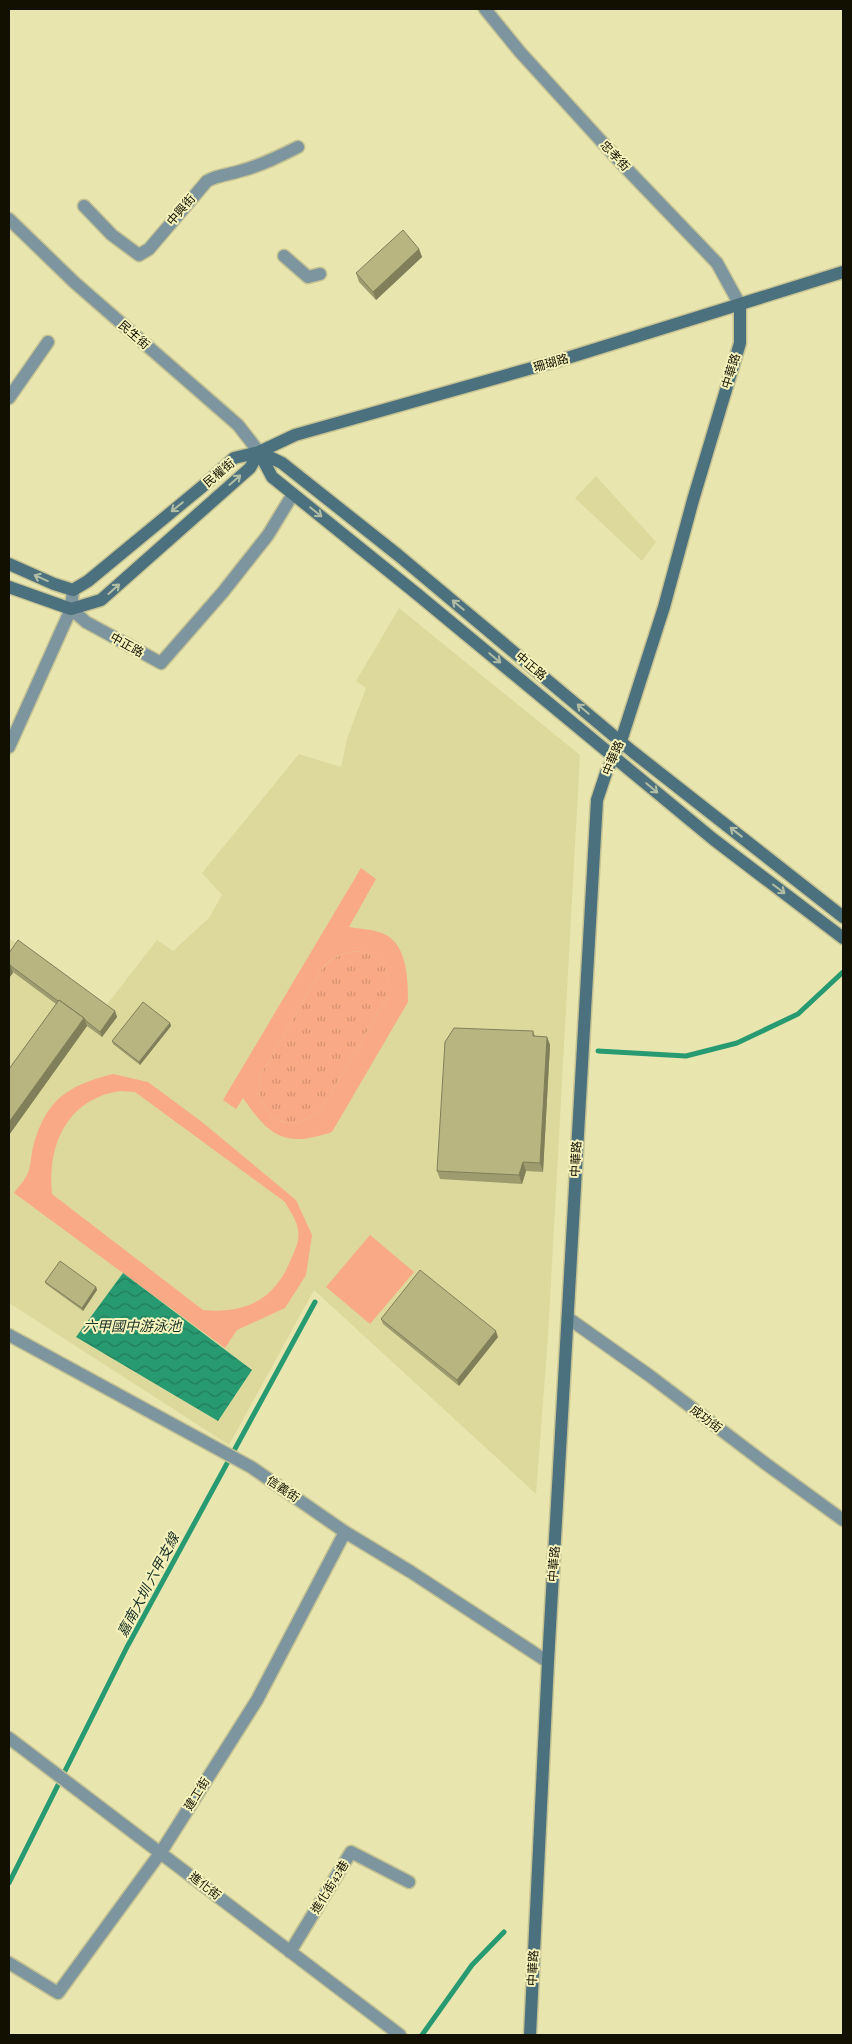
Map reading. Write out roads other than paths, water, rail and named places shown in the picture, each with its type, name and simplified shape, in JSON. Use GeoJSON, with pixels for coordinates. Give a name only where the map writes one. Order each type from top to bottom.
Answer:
{"type":"FeatureCollection","features":[{"type":"Feature","properties":{"kind":"street","name":"忠孝街"},"geometry":{"type":"LineString","coordinates":[[485,9],[520,52],[616,158],[717,262],[740,305]]}},
{"type":"Feature","properties":{"kind":"street","name":"中興街"},"geometry":{"type":"LineString","coordinates":[[84,206],[112,235],[139,255],[148,249],[207,181],[216,176],[240,171],[276,158],[298,147]]}},
{"type":"Feature","properties":{"kind":"street","name":"民生街"},"geometry":{"type":"LineString","coordinates":[[9,219],[74,282],[238,425],[259,452]]}},
{"type":"Feature","properties":{"kind":"street"},"geometry":{"type":"LineString","coordinates":[[284,256],[308,276],[320,274]]}},
{"type":"Feature","properties":{"kind":"street","name":"珊瑚路"},"geometry":{"type":"LineString","coordinates":[[259,452],[295,434],[564,359],[843,272]]}},
{"type":"Feature","properties":{"kind":"street","name":"中華路"},"geometry":{"type":"LineString","coordinates":[[530,2035],[548,1662],[597,800],[606,773],[621,741],[664,607],[693,500],[740,343],[740,305]]}},
{"type":"Feature","properties":{"kind":"street"},"geometry":{"type":"LineString","coordinates":[[9,398],[48,342]]}},
{"type":"Feature","properties":{"kind":"street","name":"中正路"},"geometry":{"type":"LineString","coordinates":[[259,452],[272,477],[713,839],[843,938]]}},
{"type":"Feature","properties":{"kind":"street","name":"中正路"},"geometry":{"type":"LineString","coordinates":[[259,452],[282,463],[398,555],[621,741],[843,917]]}},
{"type":"Feature","properties":{"kind":"street","name":"民權街"},"geometry":{"type":"LineString","coordinates":[[73,590],[103,568],[203,486],[234,458],[259,452]]}},
{"type":"Feature","properties":{"kind":"street","name":"民權街"},"geometry":{"type":"LineString","coordinates":[[71,609],[101,600],[250,468],[259,452]]}},
{"type":"Feature","properties":{"kind":"street","name":"中正路"},"geometry":{"type":"LineString","coordinates":[[9,587],[71,609],[86,622],[161,663],[223,592],[268,535],[293,494]]}},
{"type":"Feature","properties":{"kind":"street"},"geometry":{"type":"LineString","coordinates":[[9,564],[54,584],[73,590],[71,609],[9,747]]}},
{"type":"Feature","properties":{"kind":"street","name":"成功街"},"geometry":{"type":"LineString","coordinates":[[568,1318],[650,1376],[843,1520]]}},
{"type":"Feature","properties":{"kind":"street","name":"信義街"},"geometry":{"type":"LineString","coordinates":[[9,1335],[251,1467],[345,1532],[548,1662]]}},
{"type":"Feature","properties":{"kind":"street","name":"建工街"},"geometry":{"type":"LineString","coordinates":[[9,1963],[58,1993],[161,1852],[257,1700],[345,1532]]}},
{"type":"Feature","properties":{"kind":"street","name":"進化街"},"geometry":{"type":"LineString","coordinates":[[9,1738],[400,2035]]}},
{"type":"Feature","properties":{"kind":"street","name":"進化街42巷"},"geometry":{"type":"LineString","coordinates":[[290,1952],[352,1852],[409,1882]]}},
{"type":"Feature","properties":{"kind":"water","name":"六甲國中游泳池"},"geometry":{"type":"Polygon","coordinates":[[[123,1273],[252,1370],[218,1421],[76,1337],[123,1273]]]}},
{"type":"Feature","properties":{"kind":"waterway","name":"嘉南大圳 六甲支線"},"geometry":{"type":"LineString","coordinates":[[598,1051],[686,1056],[737,1043],[798,1014],[843,972]]}},
{"type":"Feature","properties":{"kind":"waterway","name":"嘉南大圳 六甲支線"},"geometry":{"type":"LineString","coordinates":[[9,1883],[127,1647],[315,1302]]}},
{"type":"Feature","properties":{"kind":"waterway"},"geometry":{"type":"LineString","coordinates":[[422,2035],[472,1965],[504,1932]]}}]}
